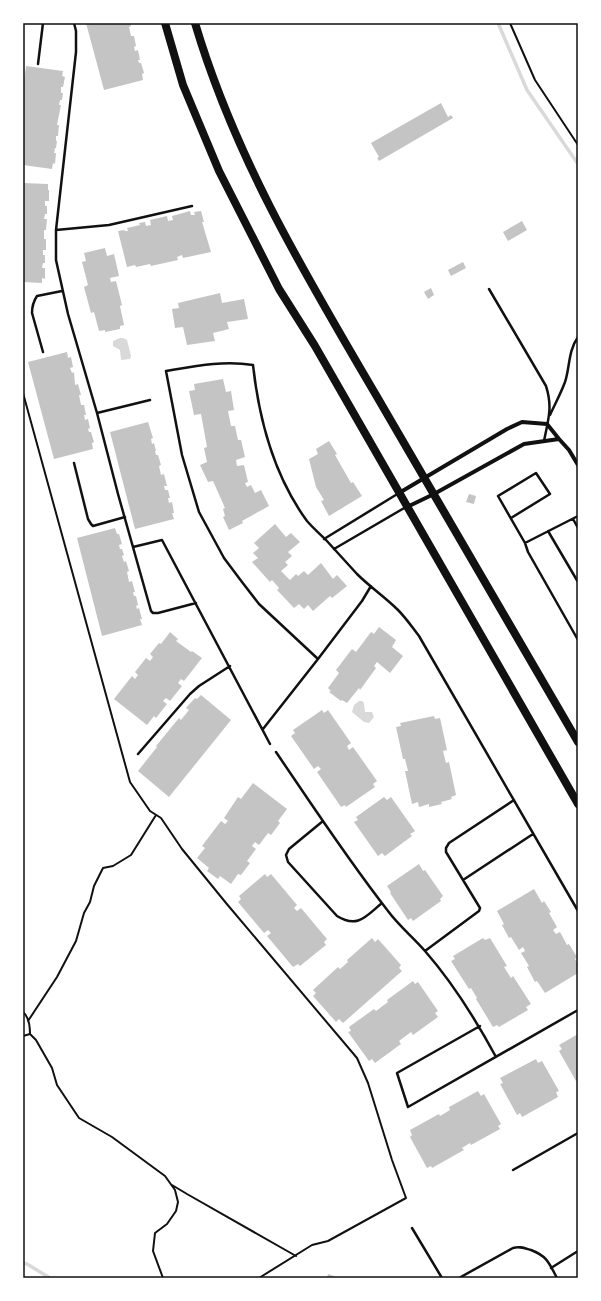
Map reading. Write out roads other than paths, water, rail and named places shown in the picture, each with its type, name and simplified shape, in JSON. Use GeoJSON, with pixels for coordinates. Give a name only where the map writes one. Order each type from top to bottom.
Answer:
{"type":"FeatureCollection","features":[{"type":"Feature","properties":{"kind":"main road"},"geometry":{"type":"LineString","coordinates":[[165,23],[183,85],[219,171],[279,289],[315,346],[578,804]]}},
{"type":"Feature","properties":{"kind":"main road"},"geometry":{"type":"LineString","coordinates":[[197,26],[224,108],[256,182],[305,274],[578,742]]}},
{"type":"Feature","properties":{"kind":"street"},"geometry":{"type":"LineString","coordinates":[[399,493],[507,429],[522,422],[547,424],[569,450],[578,465]]}},
{"type":"Feature","properties":{"kind":"street"},"geometry":{"type":"LineString","coordinates":[[407,507],[434,494],[524,444],[559,439]]}},
{"type":"Feature","properties":{"kind":"lane"},"geometry":{"type":"LineString","coordinates":[[38,64],[43,23]]}},
{"type":"Feature","properties":{"kind":"lane"},"geometry":{"type":"LineString","coordinates":[[74,23],[77,40],[74,78],[56,230],[56,260],[62,291],[151,611],[153,613],[158,613],[196,603]]}},
{"type":"Feature","properties":{"kind":"lane"},"geometry":{"type":"LineString","coordinates":[[56,230],[120,223],[192,206]]}},
{"type":"Feature","properties":{"kind":"lane"},"geometry":{"type":"LineString","coordinates":[[489,289],[546,386],[550,398],[550,416]]}},
{"type":"Feature","properties":{"kind":"lane"},"geometry":{"type":"LineString","coordinates":[[43,352],[32,313],[32,306],[37,296],[62,291]]}},
{"type":"Feature","properties":{"kind":"lane"},"geometry":{"type":"LineString","coordinates":[[544,441],[547,424],[565,382],[570,355],[578,337]]}},
{"type":"Feature","properties":{"kind":"lane"},"geometry":{"type":"LineString","coordinates":[[318,659],[264,609],[224,558],[202,517],[191,487],[182,455],[166,371],[193,366],[225,363],[253,365],[262,418],[274,457],[295,503],[308,522],[358,574],[398,610],[419,636],[578,911]]}},
{"type":"Feature","properties":{"kind":"lane"},"geometry":{"type":"LineString","coordinates":[[97,413],[150,400]]}},
{"type":"Feature","properties":{"kind":"lane"},"geometry":{"type":"LineString","coordinates":[[74,463],[88,519],[91,524],[93,526],[125,517]]}},
{"type":"Feature","properties":{"kind":"lane"},"geometry":{"type":"LineString","coordinates":[[511,518],[550,494],[536,472],[498,496],[578,640]]}},
{"type":"Feature","properties":{"kind":"lane"},"geometry":{"type":"LineString","coordinates":[[324,538],[399,493]]}},
{"type":"Feature","properties":{"kind":"lane"},"geometry":{"type":"LineString","coordinates":[[334,549],[407,507]]}},
{"type":"Feature","properties":{"kind":"lane"},"geometry":{"type":"LineString","coordinates":[[525,543],[578,516]]}},
{"type":"Feature","properties":{"kind":"lane"},"geometry":{"type":"LineString","coordinates":[[573,519],[578,528]]}},
{"type":"Feature","properties":{"kind":"lane"},"geometry":{"type":"LineString","coordinates":[[548,531],[578,582]]}},
{"type":"Feature","properties":{"kind":"lane"},"geometry":{"type":"LineString","coordinates":[[133,547],[162,540],[270,744]]}},
{"type":"Feature","properties":{"kind":"lane"},"geometry":{"type":"LineString","coordinates":[[263,729],[362,601],[371,586]]}},
{"type":"Feature","properties":{"kind":"lane"},"geometry":{"type":"LineString","coordinates":[[138,754],[190,694],[199,686],[230,666]]}},
{"type":"Feature","properties":{"kind":"lane"},"geometry":{"type":"LineString","coordinates":[[276,752],[323,821],[396,922],[425,951],[447,979],[480,1026],[496,1057]]}},
{"type":"Feature","properties":{"kind":"lane"},"geometry":{"type":"LineString","coordinates":[[425,951],[479,911],[480,908],[446,852],[446,848],[449,843],[514,800]]}},
{"type":"Feature","properties":{"kind":"lane"},"geometry":{"type":"LineString","coordinates":[[323,821],[290,849],[286,855],[288,862],[337,916],[344,920],[350,922],[358,921],[382,903]]}},
{"type":"Feature","properties":{"kind":"lane"},"geometry":{"type":"LineString","coordinates":[[463,880],[533,834]]}},
{"type":"Feature","properties":{"kind":"lane"},"geometry":{"type":"LineString","coordinates":[[480,1026],[397,1073],[408,1107],[578,1010]]}},
{"type":"Feature","properties":{"kind":"lane"},"geometry":{"type":"LineString","coordinates":[[513,1170],[578,1132]]}},
{"type":"Feature","properties":{"kind":"lane"},"geometry":{"type":"LineString","coordinates":[[412,1228],[442,1278]]}},
{"type":"Feature","properties":{"kind":"lane"},"geometry":{"type":"LineString","coordinates":[[459,1278],[513,1248],[520,1246],[541,1254],[556,1278]]}},
{"type":"Feature","properties":{"kind":"lane"},"geometry":{"type":"LineString","coordinates":[[551,1268],[578,1251]]}},
{"type":"Feature","properties":{"kind":"waterway"},"geometry":{"type":"LineString","coordinates":[[498,23],[527,90],[578,164]]}},
{"type":"Feature","properties":{"kind":"waterway"},"geometry":{"type":"LineString","coordinates":[[23,1263],[50,1278]]}}]}
